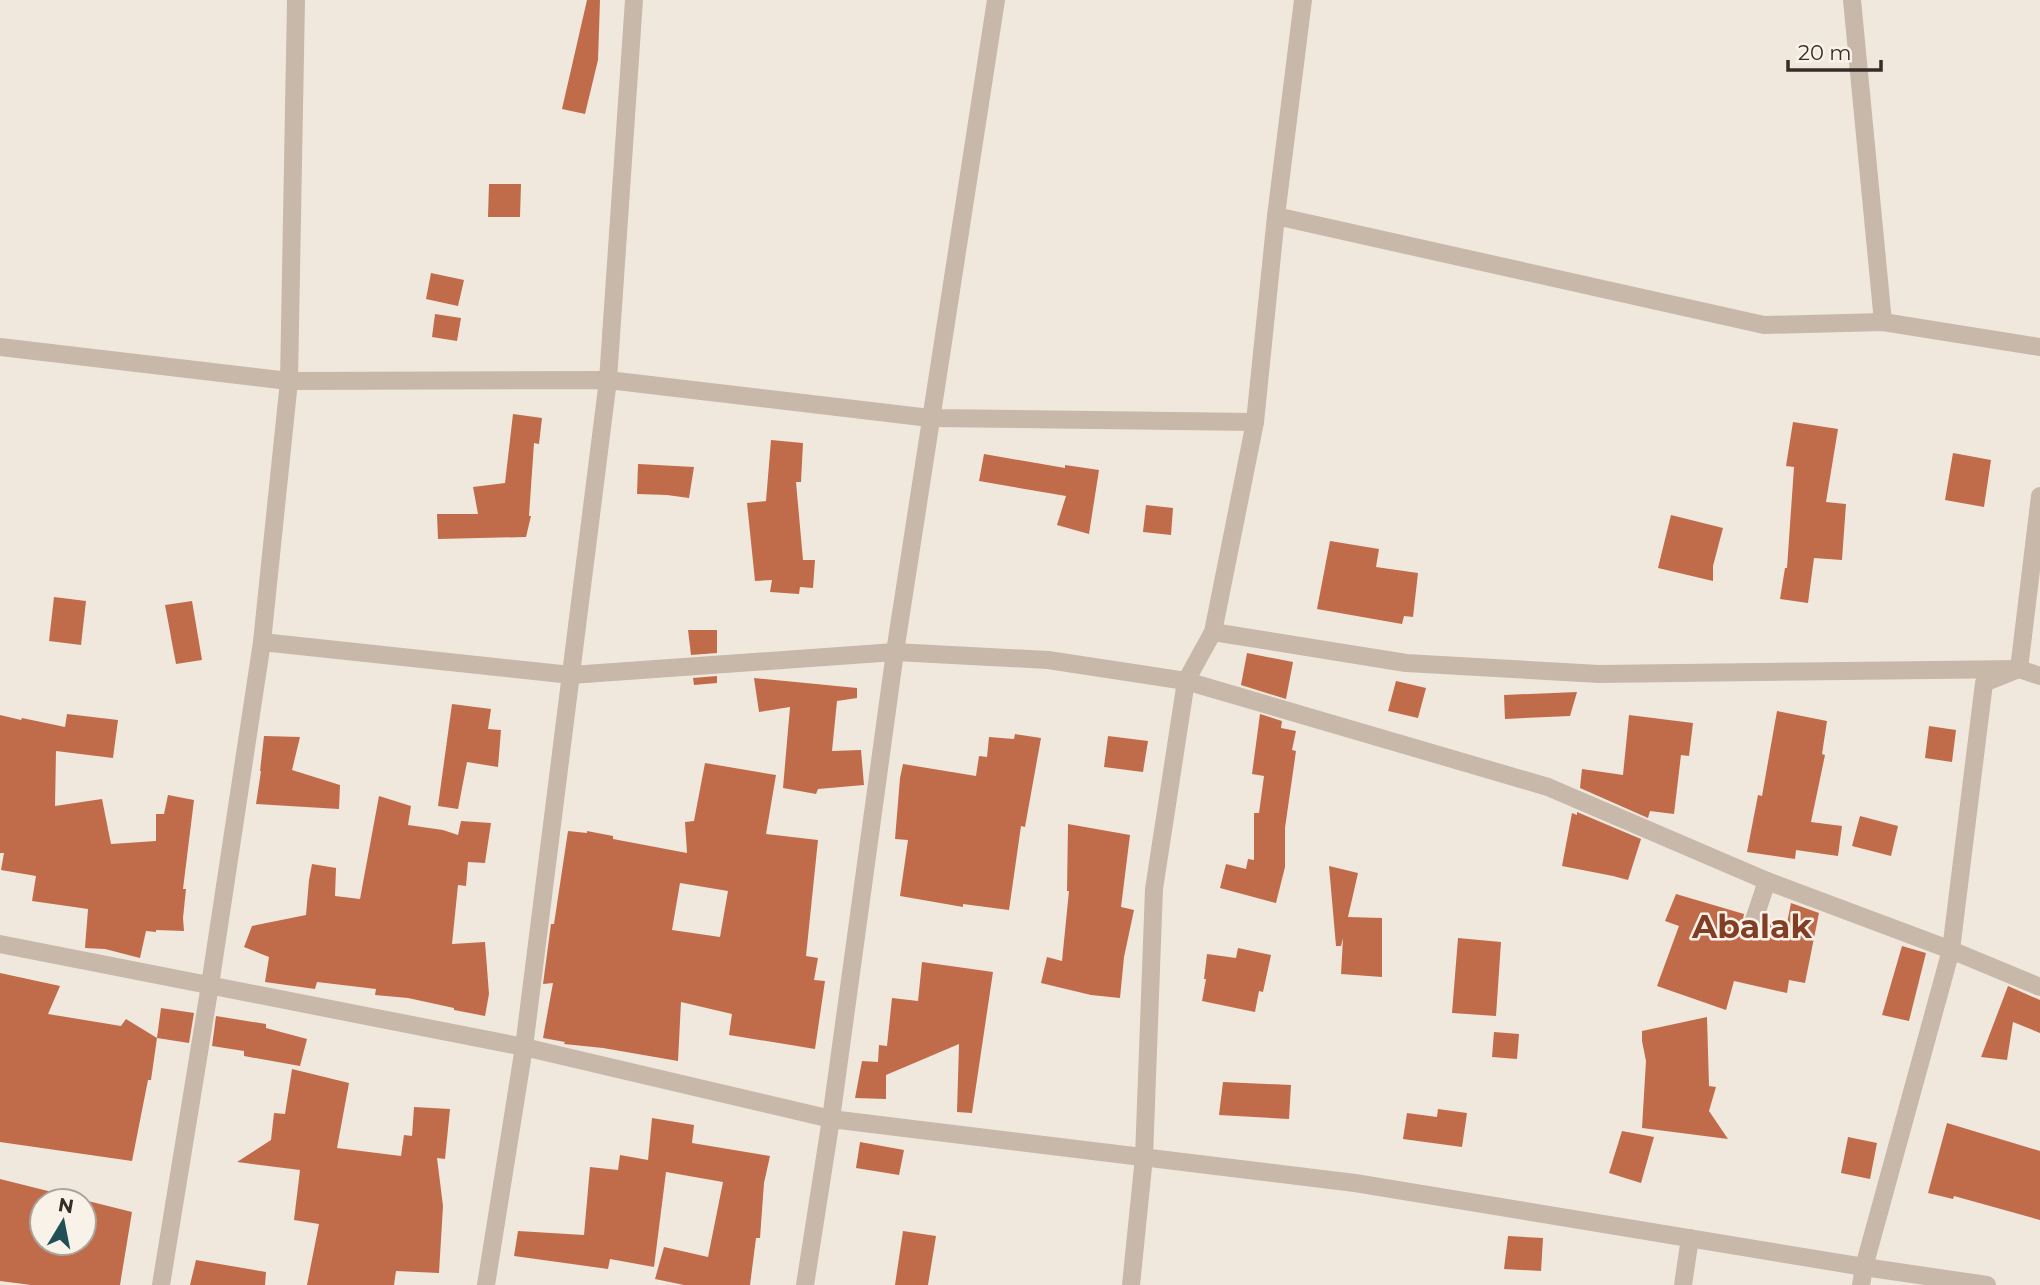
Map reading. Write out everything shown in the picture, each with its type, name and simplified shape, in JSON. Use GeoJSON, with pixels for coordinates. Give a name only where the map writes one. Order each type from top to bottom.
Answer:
{"type":"FeatureCollection","features":[{"type":"Feature","properties":{"kind":"street"},"geometry":{"type":"LineString","coordinates":[[162,1285],[262,642],[289,381],[296,0]]}},
{"type":"Feature","properties":{"kind":"street"},"geometry":{"type":"LineString","coordinates":[[486,1285],[524,1046],[608,380],[634,0]]}},
{"type":"Feature","properties":{"kind":"street"},"geometry":{"type":"LineString","coordinates":[[805,1285],[831,1119],[895,652],[996,0]]}},
{"type":"Feature","properties":{"kind":"street"},"geometry":{"type":"LineString","coordinates":[[1131,1285],[1144,1157],[1154,889],[1186,681],[1213,632],[1255,422],[1276,216],[1303,0]]}},
{"type":"Feature","properties":{"kind":"street"},"geometry":{"type":"LineString","coordinates":[[1852,0],[1883,322]]}},
{"type":"Feature","properties":{"kind":"street"},"geometry":{"type":"LineString","coordinates":[[1276,216],[1764,325],[1883,322],[2040,347]]}},
{"type":"Feature","properties":{"kind":"street"},"geometry":{"type":"LineString","coordinates":[[0,347],[289,381],[608,380],[930,418],[1255,422]]}},
{"type":"Feature","properties":{"kind":"street"},"geometry":{"type":"LineString","coordinates":[[2019,669],[2040,496]]}},
{"type":"Feature","properties":{"kind":"street"},"geometry":{"type":"LineString","coordinates":[[1213,632],[1406,663],[1599,674],[2019,669],[2040,676]]}},
{"type":"Feature","properties":{"kind":"street"},"geometry":{"type":"LineString","coordinates":[[262,642],[570,675],[895,652],[1048,660],[1186,681],[1548,787],[1767,881],[1951,950],[2040,987]]}},
{"type":"Feature","properties":{"kind":"street"},"geometry":{"type":"LineString","coordinates":[[1861,1285],[1951,950],[1984,683],[2019,669]]}},
{"type":"Feature","properties":{"kind":"street"},"geometry":{"type":"LineString","coordinates":[[1752,926],[1767,881]]}},
{"type":"Feature","properties":{"kind":"street"},"geometry":{"type":"LineString","coordinates":[[0,944],[524,1046],[831,1119],[1355,1183],[1987,1285]]}},
{"type":"Feature","properties":{"kind":"street"},"geometry":{"type":"LineString","coordinates":[[1684,1285],[1690,1238]]}},
{"type":"Feature","properties":{"kind":"building"},"geometry":{"type":"Polygon","coordinates":[[[587,0],[600,0],[598,60],[585,114],[562,109],[587,0]]]}},
{"type":"Feature","properties":{"kind":"building"},"geometry":{"type":"Polygon","coordinates":[[[489,184],[521,184],[520,217],[488,217],[489,184]]]}},
{"type":"Feature","properties":{"kind":"building"},"geometry":{"type":"Polygon","coordinates":[[[431,273],[464,280],[458,306],[426,299],[431,273]]]}},
{"type":"Feature","properties":{"kind":"building"},"geometry":{"type":"Polygon","coordinates":[[[435,314],[461,318],[457,341],[432,337],[435,314]]]}},
{"type":"Feature","properties":{"kind":"building"},"geometry":{"type":"Polygon","coordinates":[[[513,414],[542,418],[539,444],[534,443],[531,516],[526,537],[438,539],[437,514],[478,514],[473,487],[505,483],[513,414]]]}},
{"type":"Feature","properties":{"kind":"building"},"geometry":{"type":"Polygon","coordinates":[[[1793,422],[1838,429],[1826,502],[1846,504],[1842,560],[1814,558],[1808,603],[1780,599],[1787,568],[1794,467],[1786,466],[1793,422]]]}},
{"type":"Feature","properties":{"kind":"building"},"geometry":{"type":"Polygon","coordinates":[[[771,440],[803,443],[801,482],[796,482],[803,560],[815,560],[813,588],[800,587],[799,594],[770,592],[772,580],[755,581],[747,503],[766,501],[771,440]]]}},
{"type":"Feature","properties":{"kind":"building"},"geometry":{"type":"Polygon","coordinates":[[[1953,453],[1991,460],[1984,507],[1945,500],[1953,453]]]}},
{"type":"Feature","properties":{"kind":"building"},"geometry":{"type":"Polygon","coordinates":[[[984,454],[1065,468],[1065,465],[1099,470],[1089,534],[1057,525],[1066,496],[979,481],[984,454]]]}},
{"type":"Feature","properties":{"kind":"building"},"geometry":{"type":"Polygon","coordinates":[[[638,464],[694,467],[689,498],[637,494],[638,464]]]}},
{"type":"Feature","properties":{"kind":"building"},"geometry":{"type":"Polygon","coordinates":[[[1146,505],[1173,508],[1171,535],[1143,532],[1146,505]]]}},
{"type":"Feature","properties":{"kind":"building"},"geometry":{"type":"Polygon","coordinates":[[[1671,515],[1723,528],[1713,566],[1713,581],[1658,568],[1671,515]]]}},
{"type":"Feature","properties":{"kind":"building"},"geometry":{"type":"Polygon","coordinates":[[[1330,541],[1379,549],[1376,567],[1418,573],[1413,617],[1404,616],[1402,624],[1317,609],[1330,541]]]}},
{"type":"Feature","properties":{"kind":"building"},"geometry":{"type":"Polygon","coordinates":[[[54,597],[86,601],[81,645],[49,641],[54,597]]]}},
{"type":"Feature","properties":{"kind":"building"},"geometry":{"type":"Polygon","coordinates":[[[192,601],[202,660],[176,664],[165,605],[192,601]]]}},
{"type":"Feature","properties":{"kind":"building"},"geometry":{"type":"Polygon","coordinates":[[[688,630],[717,630],[717,653],[691,655],[688,630]]]}},
{"type":"Feature","properties":{"kind":"building"},"geometry":{"type":"Polygon","coordinates":[[[1247,653],[1293,662],[1286,699],[1241,685],[1247,653]]]}},
{"type":"Feature","properties":{"kind":"building"},"geometry":{"type":"Polygon","coordinates":[[[717,676],[717,683],[694,685],[693,678],[717,676]]]}},
{"type":"Feature","properties":{"kind":"building"},"geometry":{"type":"Polygon","coordinates":[[[754,678],[857,688],[857,698],[837,701],[832,751],[861,750],[864,785],[818,789],[816,794],[783,788],[790,707],[759,712],[754,678]]]}},
{"type":"Feature","properties":{"kind":"building"},"geometry":{"type":"Polygon","coordinates":[[[1396,681],[1426,688],[1418,718],[1388,711],[1396,681]]]}},
{"type":"Feature","properties":{"kind":"building"},"geometry":{"type":"Polygon","coordinates":[[[1577,692],[1570,716],[1505,719],[1504,695],[1577,692]]]}},
{"type":"Feature","properties":{"kind":"building"},"geometry":{"type":"Polygon","coordinates":[[[452,704],[491,709],[488,729],[501,730],[498,767],[467,762],[458,809],[438,806],[452,704]]]}},
{"type":"Feature","properties":{"kind":"building"},"geometry":{"type":"Polygon","coordinates":[[[1777,711],[1827,721],[1822,754],[1825,755],[1811,822],[1842,826],[1838,856],[1796,850],[1795,859],[1747,852],[1758,795],[1762,796],[1777,711]]]}},
{"type":"Feature","properties":{"kind":"building"},"geometry":{"type":"Polygon","coordinates":[[[67,714],[118,720],[113,758],[56,751],[55,806],[102,799],[111,844],[156,841],[156,814],[164,814],[168,795],[194,800],[183,889],[186,889],[184,931],[146,931],[140,958],[105,949],[85,948],[88,909],[32,901],[36,876],[1,870],[4,853],[0,853],[0,715],[65,727],[67,714]]]}},
{"type":"Feature","properties":{"kind":"building"},"geometry":{"type":"Polygon","coordinates":[[[1260,714],[1282,721],[1281,728],[1296,731],[1292,750],[1296,751],[1285,828],[1285,867],[1276,903],[1220,888],[1226,864],[1246,869],[1248,859],[1254,860],[1254,813],[1259,813],[1264,776],[1252,774],[1260,714]]]}},
{"type":"Feature","properties":{"kind":"building"},"geometry":{"type":"Polygon","coordinates":[[[1629,715],[1693,723],[1689,756],[1681,755],[1674,814],[1650,811],[1648,818],[1580,788],[1582,769],[1623,775],[1629,715]]]}},
{"type":"Feature","properties":{"kind":"building"},"geometry":{"type":"Polygon","coordinates":[[[1929,726],[1956,730],[1952,762],[1925,758],[1929,726]]]}},
{"type":"Feature","properties":{"kind":"building"},"geometry":{"type":"Polygon","coordinates":[[[1015,734],[1041,738],[1025,827],[1021,826],[1009,910],[963,904],[963,907],[900,896],[908,840],[895,839],[903,764],[976,776],[979,756],[987,757],[989,737],[1014,739],[1015,734]]]}},
{"type":"Feature","properties":{"kind":"building"},"geometry":{"type":"Polygon","coordinates":[[[264,736],[300,737],[292,770],[340,785],[339,809],[256,804],[264,736]]]}},
{"type":"Feature","properties":{"kind":"building"},"geometry":{"type":"Polygon","coordinates":[[[1108,736],[1148,741],[1143,772],[1104,767],[1108,736]]]}},
{"type":"Feature","properties":{"kind":"building"},"geometry":{"type":"Polygon","coordinates":[[[705,763],[776,775],[766,834],[818,840],[806,956],[818,958],[814,980],[825,981],[815,1049],[729,1035],[732,1014],[681,1002],[678,1061],[564,1044],[565,1042],[543,1038],[553,983],[543,984],[568,831],[587,831],[613,836],[613,839],[687,853],[685,822],[694,821],[705,763]],[[680,883],[672,930],[720,937],[728,891],[680,883]]]}},
{"type":"Feature","properties":{"kind":"building"},"geometry":{"type":"Polygon","coordinates":[[[379,796],[411,806],[408,825],[458,835],[461,821],[491,823],[485,863],[468,862],[466,886],[458,885],[452,944],[485,942],[489,994],[485,1016],[408,998],[375,995],[376,989],[317,982],[315,989],[265,982],[269,957],[244,947],[252,926],[306,915],[312,864],[336,868],[335,896],[360,899],[379,796]]]}},
{"type":"Feature","properties":{"kind":"building"},"geometry":{"type":"Polygon","coordinates":[[[1577,812],[1641,839],[1628,880],[1562,866],[1572,813],[1577,815],[1577,812]]]}},
{"type":"Feature","properties":{"kind":"building"},"geometry":{"type":"Polygon","coordinates":[[[1860,816],[1898,826],[1891,856],[1852,846],[1860,816]]]}},
{"type":"Feature","properties":{"kind":"building"},"geometry":{"type":"Polygon","coordinates":[[[1068,824],[1130,835],[1121,907],[1134,910],[1124,957],[1120,998],[1091,995],[1041,983],[1047,957],[1062,961],[1069,891],[1068,824]]]}},
{"type":"Feature","properties":{"kind":"building"},"geometry":{"type":"Polygon","coordinates":[[[1329,866],[1358,873],[1348,917],[1382,918],[1382,977],[1341,974],[1343,938],[1341,946],[1336,946],[1329,866]]]}},
{"type":"Feature","properties":{"kind":"building"},"geometry":{"type":"Polygon","coordinates":[[[1676,894],[1744,914],[1741,929],[1749,937],[1760,934],[1765,922],[1786,928],[1791,903],[1819,913],[1805,983],[1789,980],[1787,993],[1734,981],[1726,1010],[1657,986],[1679,926],[1665,921],[1676,894]]]}},
{"type":"Feature","properties":{"kind":"building"},"geometry":{"type":"Polygon","coordinates":[[[1458,938],[1501,942],[1496,1016],[1452,1013],[1458,938]]]}},
{"type":"Feature","properties":{"kind":"building"},"geometry":{"type":"Polygon","coordinates":[[[1902,946],[1926,953],[1909,1021],[1882,1015],[1902,946]]]}},
{"type":"Feature","properties":{"kind":"building"},"geometry":{"type":"Polygon","coordinates":[[[1238,948],[1271,955],[1263,992],[1259,991],[1255,1012],[1202,1001],[1207,954],[1236,958],[1238,948]]]}},
{"type":"Feature","properties":{"kind":"building"},"geometry":{"type":"Polygon","coordinates":[[[922,962],[993,972],[972,1113],[957,1112],[959,1044],[886,1075],[886,1099],[855,1098],[862,1061],[878,1062],[879,1045],[887,1046],[892,998],[918,1001],[922,962]]]}},
{"type":"Feature","properties":{"kind":"building"},"geometry":{"type":"Polygon","coordinates":[[[0,973],[60,986],[48,1014],[121,1026],[126,1019],[157,1038],[151,1080],[148,1080],[132,1161],[0,1142],[0,973]]]}},
{"type":"Feature","properties":{"kind":"building"},"geometry":{"type":"Polygon","coordinates":[[[2008,986],[2040,1000],[2040,1033],[2013,1022],[2007,1060],[1981,1057],[2008,986]]]}},
{"type":"Feature","properties":{"kind":"building"},"geometry":{"type":"Polygon","coordinates":[[[161,1008],[194,1013],[189,1043],[157,1038],[161,1008]]]}},
{"type":"Feature","properties":{"kind":"building"},"geometry":{"type":"Polygon","coordinates":[[[216,1016],[266,1024],[266,1028],[307,1039],[300,1066],[244,1056],[244,1051],[212,1046],[216,1016]]]}},
{"type":"Feature","properties":{"kind":"building"},"geometry":{"type":"Polygon","coordinates":[[[1707,1017],[1709,1086],[1716,1087],[1709,1111],[1728,1139],[1642,1128],[1646,1061],[1642,1031],[1707,1017]]]}},
{"type":"Feature","properties":{"kind":"building"},"geometry":{"type":"Polygon","coordinates":[[[1494,1032],[1519,1034],[1517,1059],[1492,1057],[1494,1032]]]}},
{"type":"Feature","properties":{"kind":"building"},"geometry":{"type":"Polygon","coordinates":[[[292,1069],[349,1083],[337,1148],[401,1156],[404,1135],[412,1136],[414,1107],[450,1109],[445,1159],[437,1158],[443,1206],[439,1273],[396,1271],[394,1285],[307,1285],[319,1224],[294,1220],[300,1170],[237,1162],[271,1140],[274,1113],[285,1114],[292,1069]]]}},
{"type":"Feature","properties":{"kind":"building"},"geometry":{"type":"Polygon","coordinates":[[[1223,1082],[1291,1085],[1289,1119],[1219,1115],[1223,1082]]]}},
{"type":"Feature","properties":{"kind":"building"},"geometry":{"type":"Polygon","coordinates":[[[1438,1109],[1467,1113],[1462,1147],[1403,1139],[1407,1113],[1437,1117],[1438,1109]]]}},
{"type":"Feature","properties":{"kind":"building"},"geometry":{"type":"Polygon","coordinates":[[[652,1118],[694,1125],[692,1143],[770,1156],[764,1183],[760,1238],[756,1238],[750,1285],[684,1285],[655,1279],[664,1247],[708,1257],[723,1182],[666,1172],[654,1267],[610,1259],[608,1269],[514,1256],[518,1231],[584,1235],[590,1167],[618,1170],[620,1155],[648,1160],[652,1118]]]}},
{"type":"Feature","properties":{"kind":"building"},"geometry":{"type":"Polygon","coordinates":[[[1947,1123],[2040,1151],[2040,1220],[1954,1196],[1953,1199],[1928,1193],[1947,1123]]]}},
{"type":"Feature","properties":{"kind":"building"},"geometry":{"type":"Polygon","coordinates":[[[1622,1131],[1654,1137],[1641,1183],[1609,1173],[1622,1131]]]}},
{"type":"Feature","properties":{"kind":"building"},"geometry":{"type":"Polygon","coordinates":[[[1848,1137],[1877,1143],[1870,1179],[1841,1173],[1848,1137]]]}},
{"type":"Feature","properties":{"kind":"building"},"geometry":{"type":"Polygon","coordinates":[[[860,1142],[904,1150],[899,1175],[856,1168],[860,1142]]]}},
{"type":"Feature","properties":{"kind":"building"},"geometry":{"type":"Polygon","coordinates":[[[0,1179],[32,1187],[28,1187],[28,1257],[98,1257],[98,1204],[132,1212],[120,1285],[31,1285],[0,1281],[0,1179]]]}},
{"type":"Feature","properties":{"kind":"building"},"geometry":{"type":"Polygon","coordinates":[[[903,1231],[936,1236],[928,1285],[895,1285],[903,1231]]]}},
{"type":"Feature","properties":{"kind":"building"},"geometry":{"type":"Polygon","coordinates":[[[1508,1236],[1543,1238],[1541,1271],[1504,1269],[1508,1236]]]}},
{"type":"Feature","properties":{"kind":"building"},"geometry":{"type":"Polygon","coordinates":[[[196,1260],[266,1272],[265,1285],[190,1285],[196,1260]]]}},
{"type":"Feature","properties":{"kind":"district","name":"Abalak"},"geometry":{"type":"Point","coordinates":[1752,926]}}]}
